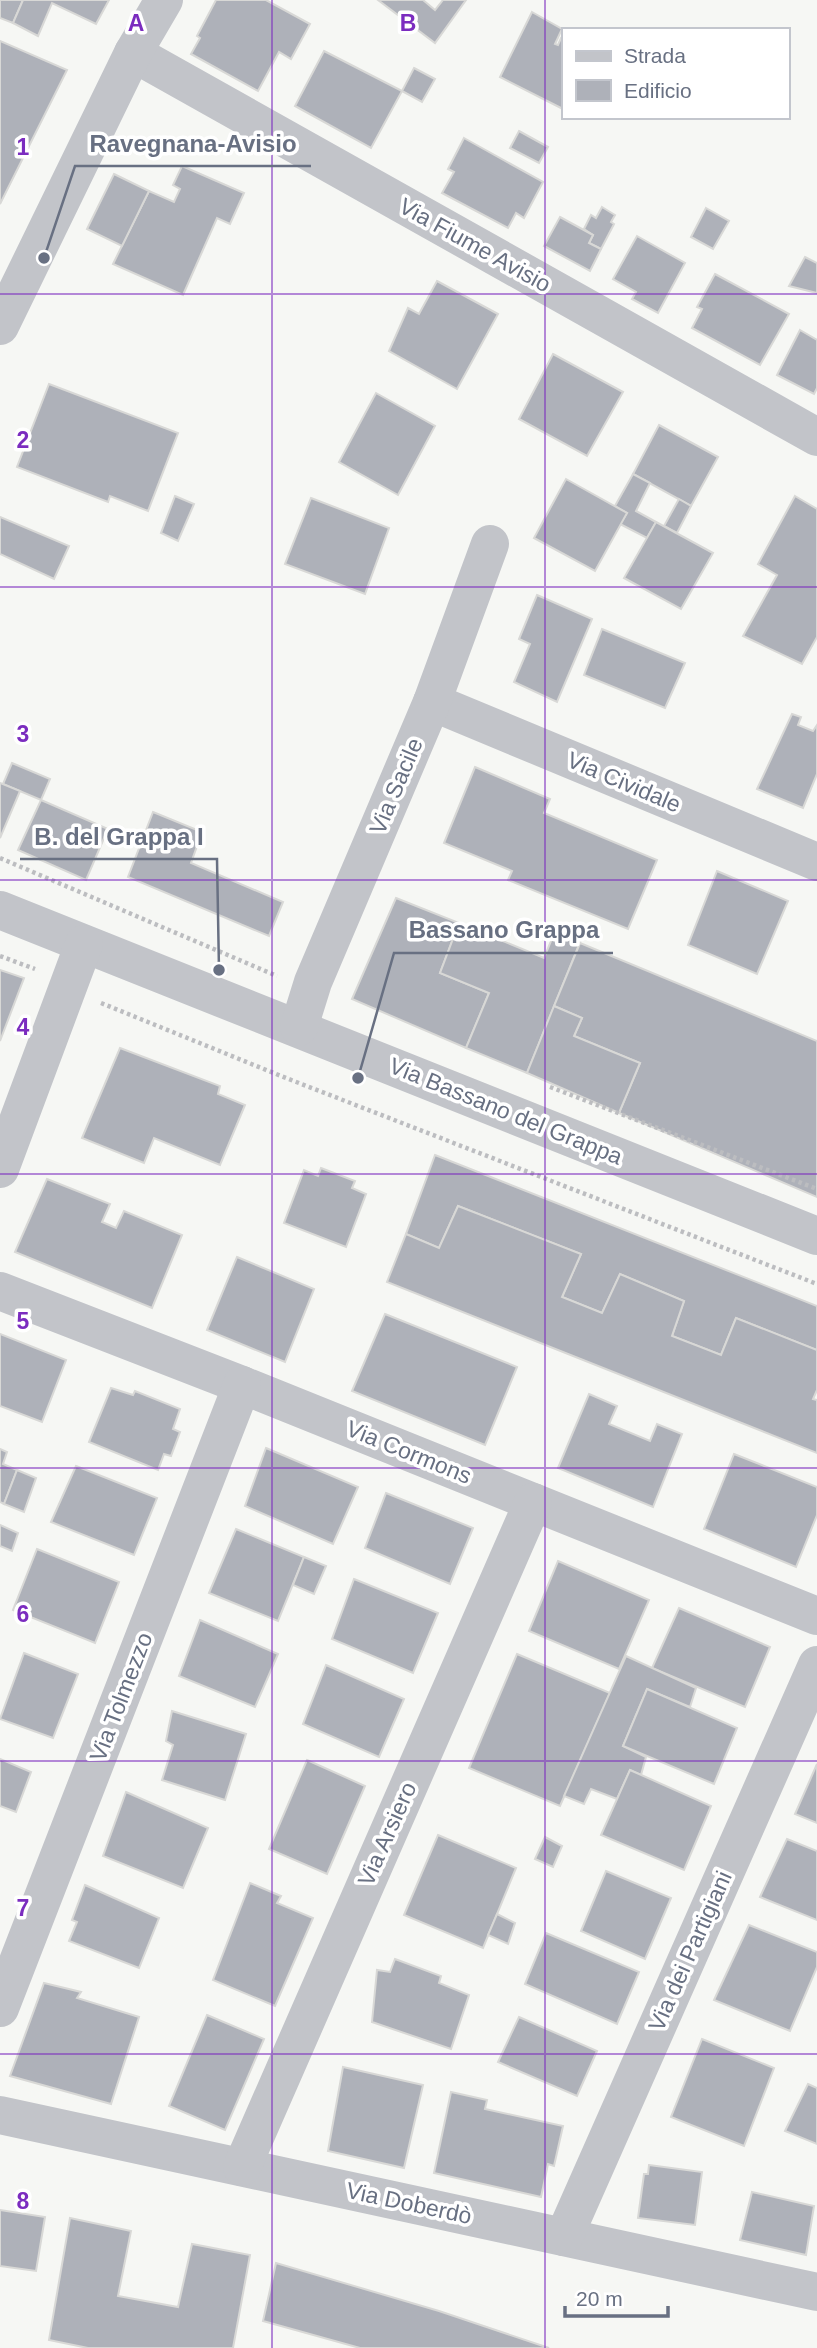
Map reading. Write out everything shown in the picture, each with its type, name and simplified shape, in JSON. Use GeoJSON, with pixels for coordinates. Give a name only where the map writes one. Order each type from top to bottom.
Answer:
{"type":"FeatureCollection","features":[{"type":"Feature","properties":{"kind":"street"},"geometry":{"type":"LineString","coordinates":[[0,326],[133,53],[164,0]]}},
{"type":"Feature","properties":{"kind":"street","name":"Via Fiume Avisio"},"geometry":{"type":"LineString","coordinates":[[133,53],[817,437]]}},
{"type":"Feature","properties":{"kind":"street","name":"Via Sacile"},"geometry":{"type":"LineString","coordinates":[[299,1027],[313,982],[432,702],[490,544]]}},
{"type":"Feature","properties":{"kind":"street","name":"Via Cividale"},"geometry":{"type":"LineString","coordinates":[[432,702],[817,862]]}},
{"type":"Feature","properties":{"kind":"street","name":"Via Bassano del Grappa"},"geometry":{"type":"LineString","coordinates":[[0,909],[817,1236]]}},
{"type":"Feature","properties":{"kind":"street"},"geometry":{"type":"LineString","coordinates":[[0,1169],[84,944]]}},
{"type":"Feature","properties":{"kind":"street","name":"Via Cormons"},"geometry":{"type":"LineString","coordinates":[[0,1291],[242,1385],[817,1616]]}},
{"type":"Feature","properties":{"kind":"street","name":"Via Tolmezzo"},"geometry":{"type":"LineString","coordinates":[[0,2008],[242,1385]]}},
{"type":"Feature","properties":{"kind":"street","name":"Via Arsiero"},"geometry":{"type":"LineString","coordinates":[[242,2167],[533,1502]]}},
{"type":"Feature","properties":{"kind":"street","name":"Via dei Partigiani"},"geometry":{"type":"LineString","coordinates":[[564,2237],[817,1665]]}},
{"type":"Feature","properties":{"kind":"street","name":"Via Doberdò"},"geometry":{"type":"LineString","coordinates":[[0,2115],[817,2292]]}},
{"type":"Feature","properties":{"kind":"path"},"geometry":{"type":"LineString","coordinates":[[0,858],[277,976],[313,982]]}},
{"type":"Feature","properties":{"kind":"path"},"geometry":{"type":"LineString","coordinates":[[0,956],[38,971]]}},
{"type":"Feature","properties":{"kind":"path"},"geometry":{"type":"LineString","coordinates":[[97,1001],[286,1078],[817,1283]]}},
{"type":"Feature","properties":{"kind":"path"},"geometry":{"type":"LineString","coordinates":[[547,1086],[817,1189]]}},
{"type":"Feature","properties":{"kind":"building"},"geometry":{"type":"Polygon","coordinates":[[[0,0],[23,0],[13,23],[0,18],[0,0]]]}},
{"type":"Feature","properties":{"kind":"building"},"geometry":{"type":"Polygon","coordinates":[[[23,0],[109,0],[96,24],[52,3],[38,36],[13,23],[23,0]]]}},
{"type":"Feature","properties":{"kind":"building"},"geometry":{"type":"Polygon","coordinates":[[[216,0],[266,0],[310,24],[291,59],[279,52],[258,91],[191,54],[200,38],[197,36],[216,0]]]}},
{"type":"Feature","properties":{"kind":"building"},"geometry":{"type":"Polygon","coordinates":[[[378,0],[423,0],[435,10],[443,0],[466,0],[435,43],[378,0]]]}},
{"type":"Feature","properties":{"kind":"building"},"geometry":{"type":"Polygon","coordinates":[[[532,12],[562,29],[555,44],[558,45],[562,38],[562,108],[500,77],[532,12]]]}},
{"type":"Feature","properties":{"kind":"building"},"geometry":{"type":"Polygon","coordinates":[[[0,41],[67,70],[0,204],[0,41]]]}},
{"type":"Feature","properties":{"kind":"building"},"geometry":{"type":"Polygon","coordinates":[[[324,51],[402,91],[371,148],[295,106],[324,51]]]}},
{"type":"Feature","properties":{"kind":"building"},"geometry":{"type":"Polygon","coordinates":[[[414,68],[435,79],[422,102],[402,91],[414,68]]]}},
{"type":"Feature","properties":{"kind":"building"},"geometry":{"type":"Polygon","coordinates":[[[519,131],[548,147],[539,163],[510,148],[519,131]]]}},
{"type":"Feature","properties":{"kind":"building"},"geometry":{"type":"Polygon","coordinates":[[[464,138],[543,182],[524,218],[516,213],[508,228],[442,193],[454,172],[448,169],[464,138]]]}},
{"type":"Feature","properties":{"kind":"building"},"geometry":{"type":"Polygon","coordinates":[[[182,166],[244,193],[230,224],[217,218],[183,295],[113,264],[149,191],[174,202],[180,189],[173,185],[182,166]]]}},
{"type":"Feature","properties":{"kind":"building"},"geometry":{"type":"Polygon","coordinates":[[[114,174],[149,191],[122,246],[87,229],[114,174]]]}},
{"type":"Feature","properties":{"kind":"building"},"geometry":{"type":"Polygon","coordinates":[[[602,207],[615,215],[611,222],[614,224],[601,249],[589,243],[593,235],[584,229],[591,215],[596,218],[602,207]]]}},
{"type":"Feature","properties":{"kind":"building"},"geometry":{"type":"Polygon","coordinates":[[[706,208],[729,221],[713,249],[691,237],[706,208]]]}},
{"type":"Feature","properties":{"kind":"building"},"geometry":{"type":"Polygon","coordinates":[[[560,217],[593,235],[589,243],[601,249],[590,271],[544,246],[560,217]]]}},
{"type":"Feature","properties":{"kind":"building"},"geometry":{"type":"Polygon","coordinates":[[[637,236],[685,263],[658,313],[632,299],[636,292],[613,279],[637,236]]]}},
{"type":"Feature","properties":{"kind":"building"},"geometry":{"type":"Polygon","coordinates":[[[805,257],[817,263],[817,293],[789,286],[805,257]]]}},
{"type":"Feature","properties":{"kind":"building"},"geometry":{"type":"Polygon","coordinates":[[[715,274],[789,314],[760,365],[692,328],[702,309],[697,307],[715,274]]]}},
{"type":"Feature","properties":{"kind":"building"},"geometry":{"type":"Polygon","coordinates":[[[437,281],[498,314],[457,389],[389,351],[408,308],[419,314],[437,281]]]}},
{"type":"Feature","properties":{"kind":"building"},"geometry":{"type":"Polygon","coordinates":[[[800,330],[817,340],[817,388],[814,394],[777,375],[800,330]]]}},
{"type":"Feature","properties":{"kind":"building"},"geometry":{"type":"Polygon","coordinates":[[[553,354],[623,392],[587,456],[519,419],[553,354]]]}},
{"type":"Feature","properties":{"kind":"building"},"geometry":{"type":"Polygon","coordinates":[[[49,384],[178,433],[148,511],[110,496],[108,502],[17,467],[49,384]]]}},
{"type":"Feature","properties":{"kind":"building"},"geometry":{"type":"Polygon","coordinates":[[[376,393],[435,426],[398,495],[339,462],[376,393]]]}},
{"type":"Feature","properties":{"kind":"building"},"geometry":{"type":"Polygon","coordinates":[[[659,425],[718,457],[691,506],[633,474],[659,425]]]}},
{"type":"Feature","properties":{"kind":"building"},"geometry":{"type":"Polygon","coordinates":[[[633,474],[650,483],[636,511],[656,522],[647,538],[620,524],[627,513],[615,506],[633,474]]]}},
{"type":"Feature","properties":{"kind":"building"},"geometry":{"type":"Polygon","coordinates":[[[566,479],[627,513],[595,571],[534,538],[566,479]]]}},
{"type":"Feature","properties":{"kind":"building"},"geometry":{"type":"Polygon","coordinates":[[[175,496],[194,504],[178,541],[161,533],[175,496]]]}},
{"type":"Feature","properties":{"kind":"building"},"geometry":{"type":"Polygon","coordinates":[[[795,496],[817,509],[817,637],[802,664],[743,636],[777,575],[758,564],[795,496]]]}},
{"type":"Feature","properties":{"kind":"building"},"geometry":{"type":"Polygon","coordinates":[[[311,498],[389,528],[365,594],[285,564],[311,498]]]}},
{"type":"Feature","properties":{"kind":"building"},"geometry":{"type":"Polygon","coordinates":[[[679,499],[691,506],[677,533],[664,526],[679,499]]]}},
{"type":"Feature","properties":{"kind":"building"},"geometry":{"type":"Polygon","coordinates":[[[0,517],[69,546],[54,579],[0,554],[0,517]]]}},
{"type":"Feature","properties":{"kind":"building"},"geometry":{"type":"Polygon","coordinates":[[[656,522],[713,553],[681,609],[624,578],[656,522]]]}},
{"type":"Feature","properties":{"kind":"building"},"geometry":{"type":"Polygon","coordinates":[[[537,595],[592,619],[557,702],[514,682],[530,644],[519,639],[537,595]]]}},
{"type":"Feature","properties":{"kind":"building"},"geometry":{"type":"Polygon","coordinates":[[[602,629],[685,663],[665,708],[584,675],[602,629]]]}},
{"type":"Feature","properties":{"kind":"building"},"geometry":{"type":"Polygon","coordinates":[[[792,714],[801,717],[798,725],[813,731],[817,725],[817,774],[803,808],[757,789],[792,714]]]}},
{"type":"Feature","properties":{"kind":"building"},"geometry":{"type":"Polygon","coordinates":[[[12,763],[50,779],[41,800],[3,784],[12,763]]]}},
{"type":"Feature","properties":{"kind":"building"},"geometry":{"type":"Polygon","coordinates":[[[475,767],[550,799],[544,813],[657,860],[628,929],[508,880],[512,871],[444,843],[475,767]]]}},
{"type":"Feature","properties":{"kind":"building"},"geometry":{"type":"Polygon","coordinates":[[[0,783],[20,791],[0,838],[0,783]]]}},
{"type":"Feature","properties":{"kind":"building"},"geometry":{"type":"Polygon","coordinates":[[[41,800],[108,829],[86,880],[18,850],[41,800]]]}},
{"type":"Feature","properties":{"kind":"building"},"geometry":{"type":"Polygon","coordinates":[[[153,812],[202,832],[191,863],[283,902],[269,936],[128,877],[153,812]]]}},
{"type":"Feature","properties":{"kind":"building"},"geometry":{"type":"Polygon","coordinates":[[[717,871],[788,901],[757,974],[688,945],[717,871]]]}},
{"type":"Feature","properties":{"kind":"building"},"geometry":{"type":"Polygon","coordinates":[[[396,898],[459,923],[440,973],[489,993],[466,1048],[352,999],[396,898]]]}},
{"type":"Feature","properties":{"kind":"building"},"geometry":{"type":"Polygon","coordinates":[[[459,923],[544,958],[558,924],[583,935],[527,1073],[466,1048],[489,993],[440,973],[459,923]]]}},
{"type":"Feature","properties":{"kind":"building"},"geometry":{"type":"Polygon","coordinates":[[[580,943],[817,1041],[817,1197],[619,1113],[640,1063],[574,1036],[582,1018],[554,1006],[580,943]]]}},
{"type":"Feature","properties":{"kind":"building"},"geometry":{"type":"Polygon","coordinates":[[[0,970],[24,978],[0,1041],[0,970]]]}},
{"type":"Feature","properties":{"kind":"building"},"geometry":{"type":"Polygon","coordinates":[[[554,1006],[582,1018],[574,1036],[640,1063],[619,1113],[527,1073],[554,1006]]]}},
{"type":"Feature","properties":{"kind":"building"},"geometry":{"type":"Polygon","coordinates":[[[120,1048],[220,1086],[218,1094],[245,1105],[220,1165],[154,1138],[144,1163],[82,1138],[120,1048]]]}},
{"type":"Feature","properties":{"kind":"building"},"geometry":{"type":"Polygon","coordinates":[[[435,1155],[817,1306],[817,1350],[736,1318],[721,1355],[672,1336],[684,1301],[620,1274],[602,1313],[562,1297],[581,1254],[458,1206],[439,1248],[406,1234],[435,1155]]]}},
{"type":"Feature","properties":{"kind":"building"},"geometry":{"type":"Polygon","coordinates":[[[321,1168],[355,1181],[352,1188],[366,1194],[346,1247],[284,1223],[304,1170],[318,1176],[321,1168]]]}},
{"type":"Feature","properties":{"kind":"building"},"geometry":{"type":"Polygon","coordinates":[[[47,1179],[110,1204],[102,1222],[116,1228],[124,1211],[182,1235],[152,1308],[15,1252],[47,1179]]]}},
{"type":"Feature","properties":{"kind":"building"},"geometry":{"type":"Polygon","coordinates":[[[458,1206],[581,1254],[562,1297],[602,1313],[620,1274],[684,1301],[672,1336],[721,1355],[736,1318],[817,1350],[817,1390],[813,1399],[817,1400],[817,1453],[387,1282],[406,1234],[439,1248],[458,1206]]]}},
{"type":"Feature","properties":{"kind":"building"},"geometry":{"type":"Polygon","coordinates":[[[237,1257],[314,1289],[285,1362],[207,1330],[237,1257]]]}},
{"type":"Feature","properties":{"kind":"building"},"geometry":{"type":"Polygon","coordinates":[[[385,1314],[517,1367],[485,1445],[352,1391],[385,1314]]]}},
{"type":"Feature","properties":{"kind":"building"},"geometry":{"type":"Polygon","coordinates":[[[0,1334],[66,1360],[42,1422],[0,1406],[0,1334]]]}},
{"type":"Feature","properties":{"kind":"building"},"geometry":{"type":"Polygon","coordinates":[[[111,1388],[133,1395],[135,1391],[180,1409],[173,1429],[180,1432],[171,1456],[164,1454],[158,1470],[89,1442],[111,1388]]]}},
{"type":"Feature","properties":{"kind":"building"},"geometry":{"type":"Polygon","coordinates":[[[589,1394],[617,1406],[609,1424],[650,1441],[657,1424],[682,1434],[653,1507],[558,1468],[589,1394]]]}},
{"type":"Feature","properties":{"kind":"building"},"geometry":{"type":"Polygon","coordinates":[[[266,1448],[358,1487],[333,1544],[245,1506],[266,1448]]]}},
{"type":"Feature","properties":{"kind":"building"},"geometry":{"type":"Polygon","coordinates":[[[0,1449],[7,1452],[3,1464],[17,1470],[4,1504],[0,1502],[0,1449]]]}},
{"type":"Feature","properties":{"kind":"building"},"geometry":{"type":"Polygon","coordinates":[[[734,1454],[817,1487],[817,1515],[796,1567],[704,1529],[734,1454]]]}},
{"type":"Feature","properties":{"kind":"building"},"geometry":{"type":"Polygon","coordinates":[[[76,1466],[157,1498],[134,1555],[51,1522],[76,1466]]]}},
{"type":"Feature","properties":{"kind":"building"},"geometry":{"type":"Polygon","coordinates":[[[17,1470],[36,1478],[24,1512],[4,1504],[17,1470]]]}},
{"type":"Feature","properties":{"kind":"building"},"geometry":{"type":"Polygon","coordinates":[[[386,1493],[473,1528],[450,1584],[365,1548],[386,1493]]]}},
{"type":"Feature","properties":{"kind":"building"},"geometry":{"type":"Polygon","coordinates":[[[0,1525],[18,1533],[12,1551],[0,1546],[0,1525]]]}},
{"type":"Feature","properties":{"kind":"building"},"geometry":{"type":"Polygon","coordinates":[[[236,1529],[304,1557],[278,1621],[209,1593],[236,1529]]]}},
{"type":"Feature","properties":{"kind":"building"},"geometry":{"type":"Polygon","coordinates":[[[37,1549],[119,1582],[95,1643],[13,1610],[37,1549]]]}},
{"type":"Feature","properties":{"kind":"building"},"geometry":{"type":"Polygon","coordinates":[[[304,1557],[326,1566],[314,1594],[293,1585],[304,1557]]]}},
{"type":"Feature","properties":{"kind":"building"},"geometry":{"type":"Polygon","coordinates":[[[558,1561],[649,1600],[619,1669],[529,1631],[558,1561]]]}},
{"type":"Feature","properties":{"kind":"building"},"geometry":{"type":"Polygon","coordinates":[[[354,1579],[438,1613],[413,1673],[332,1639],[354,1579]]]}},
{"type":"Feature","properties":{"kind":"building"},"geometry":{"type":"Polygon","coordinates":[[[679,1608],[770,1647],[745,1707],[652,1668],[679,1608]]]}},
{"type":"Feature","properties":{"kind":"building"},"geometry":{"type":"Polygon","coordinates":[[[200,1620],[278,1654],[255,1707],[179,1676],[200,1620]]]}},
{"type":"Feature","properties":{"kind":"building"},"geometry":{"type":"Polygon","coordinates":[[[24,1653],[78,1674],[53,1738],[0,1719],[24,1653]]]}},
{"type":"Feature","properties":{"kind":"building"},"geometry":{"type":"Polygon","coordinates":[[[517,1654],[610,1693],[560,1806],[469,1768],[517,1654]]]}},
{"type":"Feature","properties":{"kind":"building"},"geometry":{"type":"Polygon","coordinates":[[[626,1656],[696,1688],[690,1707],[647,1689],[623,1746],[646,1757],[641,1775],[630,1770],[617,1799],[591,1789],[584,1804],[564,1796],[626,1656]]]}},
{"type":"Feature","properties":{"kind":"building"},"geometry":{"type":"Polygon","coordinates":[[[326,1665],[404,1699],[379,1757],[303,1724],[326,1665]]]}},
{"type":"Feature","properties":{"kind":"building"},"geometry":{"type":"Polygon","coordinates":[[[647,1689],[737,1728],[714,1784],[623,1746],[647,1689]]]}},
{"type":"Feature","properties":{"kind":"building"},"geometry":{"type":"Polygon","coordinates":[[[172,1711],[246,1734],[225,1800],[162,1780],[173,1745],[166,1741],[172,1711]]]}},
{"type":"Feature","properties":{"kind":"building"},"geometry":{"type":"Polygon","coordinates":[[[0,1759],[31,1772],[16,1812],[0,1806],[0,1759]]]}},
{"type":"Feature","properties":{"kind":"building"},"geometry":{"type":"Polygon","coordinates":[[[307,1760],[365,1786],[327,1874],[269,1849],[307,1760]]]}},
{"type":"Feature","properties":{"kind":"building"},"geometry":{"type":"Polygon","coordinates":[[[817,1764],[817,1823],[795,1814],[817,1764]]]}},
{"type":"Feature","properties":{"kind":"building"},"geometry":{"type":"Polygon","coordinates":[[[630,1770],[711,1806],[684,1870],[601,1835],[630,1770]]]}},
{"type":"Feature","properties":{"kind":"building"},"geometry":{"type":"Polygon","coordinates":[[[126,1792],[208,1828],[183,1888],[103,1856],[126,1792]]]}},
{"type":"Feature","properties":{"kind":"building"},"geometry":{"type":"Polygon","coordinates":[[[438,1835],[516,1868],[483,1948],[404,1915],[438,1835]]]}},
{"type":"Feature","properties":{"kind":"building"},"geometry":{"type":"Polygon","coordinates":[[[545,1837],[562,1846],[553,1867],[535,1859],[545,1837]]]}},
{"type":"Feature","properties":{"kind":"building"},"geometry":{"type":"Polygon","coordinates":[[[787,1839],[817,1851],[817,1920],[760,1897],[787,1839]]]}},
{"type":"Feature","properties":{"kind":"building"},"geometry":{"type":"Polygon","coordinates":[[[606,1871],[671,1898],[645,1959],[581,1931],[606,1871]]]}},
{"type":"Feature","properties":{"kind":"building"},"geometry":{"type":"Polygon","coordinates":[[[250,1883],[281,1896],[277,1903],[313,1918],[275,2006],[213,1980],[250,1883]]]}},
{"type":"Feature","properties":{"kind":"building"},"geometry":{"type":"Polygon","coordinates":[[[85,1885],[159,1918],[139,1968],[69,1941],[77,1922],[72,1920],[85,1885]]]}},
{"type":"Feature","properties":{"kind":"building"},"geometry":{"type":"Polygon","coordinates":[[[497,1914],[515,1923],[508,1944],[488,1935],[497,1914]]]}},
{"type":"Feature","properties":{"kind":"building"},"geometry":{"type":"Polygon","coordinates":[[[749,1925],[817,1952],[817,1967],[790,2031],[714,2000],[749,1925]]]}},
{"type":"Feature","properties":{"kind":"building"},"geometry":{"type":"Polygon","coordinates":[[[546,1933],[639,1972],[617,2024],[525,1984],[546,1933]]]}},
{"type":"Feature","properties":{"kind":"building"},"geometry":{"type":"Polygon","coordinates":[[[395,1959],[441,1976],[439,1983],[469,1995],[451,2049],[372,2022],[377,1970],[390,1972],[395,1959]]]}},
{"type":"Feature","properties":{"kind":"building"},"geometry":{"type":"Polygon","coordinates":[[[44,1983],[81,1992],[77,1998],[139,2017],[111,2104],[10,2076],[44,1983]]]}},
{"type":"Feature","properties":{"kind":"building"},"geometry":{"type":"Polygon","coordinates":[[[207,2015],[264,2039],[225,2130],[169,2106],[207,2015]]]}},
{"type":"Feature","properties":{"kind":"building"},"geometry":{"type":"Polygon","coordinates":[[[519,2017],[597,2051],[577,2096],[498,2062],[519,2017]]]}},
{"type":"Feature","properties":{"kind":"building"},"geometry":{"type":"Polygon","coordinates":[[[702,2039],[774,2068],[744,2146],[671,2117],[702,2039]]]}},
{"type":"Feature","properties":{"kind":"building"},"geometry":{"type":"Polygon","coordinates":[[[343,2067],[423,2085],[404,2168],[328,2151],[343,2067]]]}},
{"type":"Feature","properties":{"kind":"building"},"geometry":{"type":"Polygon","coordinates":[[[808,2084],[817,2088],[817,2144],[785,2131],[808,2084]]]}},
{"type":"Feature","properties":{"kind":"building"},"geometry":{"type":"Polygon","coordinates":[[[451,2092],[487,2100],[485,2109],[563,2126],[554,2166],[548,2164],[541,2197],[434,2173],[451,2092]]]}},
{"type":"Feature","properties":{"kind":"building"},"geometry":{"type":"Polygon","coordinates":[[[649,2165],[702,2172],[695,2225],[638,2218],[644,2174],[648,2174],[649,2165]]]}},
{"type":"Feature","properties":{"kind":"building"},"geometry":{"type":"Polygon","coordinates":[[[752,2192],[814,2206],[806,2255],[740,2240],[752,2192]]]}},
{"type":"Feature","properties":{"kind":"building"},"geometry":{"type":"Polygon","coordinates":[[[0,2210],[45,2217],[36,2271],[0,2266],[0,2210]]]}},
{"type":"Feature","properties":{"kind":"building"},"geometry":{"type":"Polygon","coordinates":[[[70,2218],[131,2231],[118,2296],[178,2307],[192,2244],[250,2255],[233,2348],[88,2348],[49,2340],[70,2218]]]}},
{"type":"Feature","properties":{"kind":"building"},"geometry":{"type":"Polygon","coordinates":[[[276,2263],[439,2311],[549,2348],[360,2348],[263,2321],[276,2263]]]}},
{"type":"Feature","properties":{"kind":"place","name":"Ravegnana-Avisio"},"geometry":{"type":"Point","coordinates":[44,258]}},
{"type":"Feature","properties":{"kind":"place","name":"B. del Grappa I"},"geometry":{"type":"Point","coordinates":[219,970]}},
{"type":"Feature","properties":{"kind":"place","name":"Bassano Grappa"},"geometry":{"type":"Point","coordinates":[358,1078]}}]}
